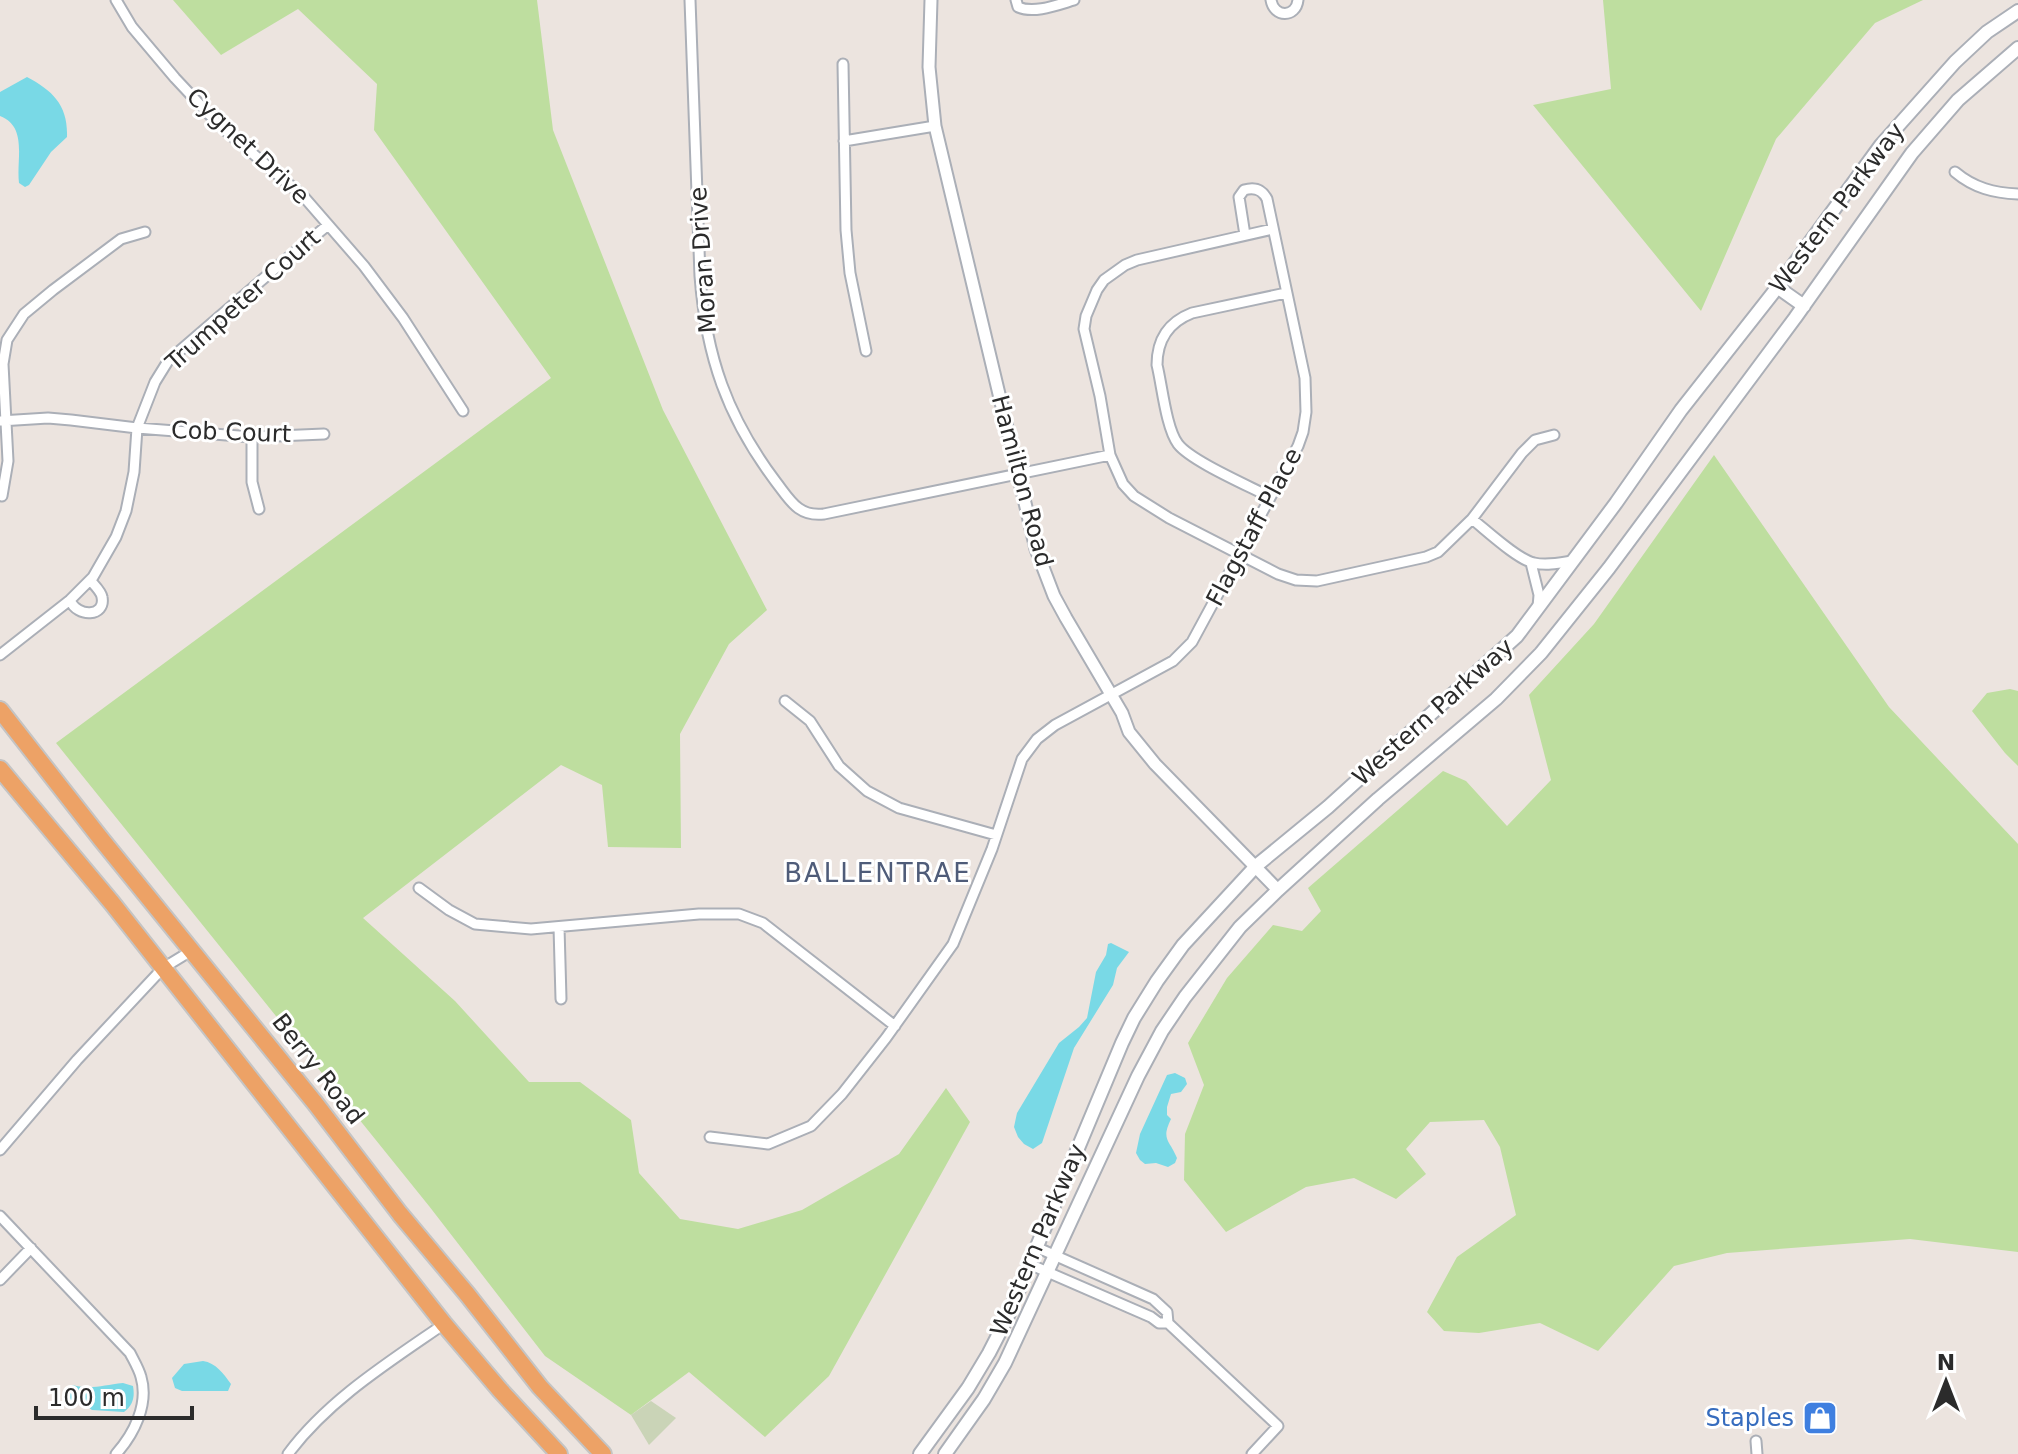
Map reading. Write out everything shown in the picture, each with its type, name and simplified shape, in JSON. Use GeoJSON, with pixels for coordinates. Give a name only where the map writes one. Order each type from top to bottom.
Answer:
{"type":"FeatureCollection","features":[{"type":"Feature","properties":{"kind":"highway","name":"Berry Road"},"geometry":{"type":"LineString","coordinates":[[0,710],[540,1387],[603,1454]]}},
{"type":"Feature","properties":{"kind":"highway"},"geometry":{"type":"LineString","coordinates":[[0,769],[112,903],[444,1324],[559,1454]]}},
{"type":"Feature","properties":{"kind":"main road","name":"Western Parkway"},"geometry":{"type":"LineString","coordinates":[[920,1454],[968,1388],[989,1353],[1007,1318],[1111,1066],[1134,1018],[1183,945],[1256,866],[1328,807],[1517,636],[1681,410],[1777,287],[1881,145],[1955,62],[1987,32],[2018,11]]}},
{"type":"Feature","properties":{"kind":"main road","name":"Western Parkway"},"geometry":{"type":"LineString","coordinates":[[945,1454],[1005,1363],[1119,1116],[1162,1031],[1213,960],[1240,927],[1278,890],[1378,799],[1496,699],[1541,653],[1609,568],[1804,306],[1912,153],[1958,100],[2018,48]]}},
{"type":"Feature","properties":{"kind":"main road"},"geometry":{"type":"LineString","coordinates":[[1777,287],[1804,306]]}},
{"type":"Feature","properties":{"kind":"street","name":"Cygnet Drive"},"geometry":{"type":"LineString","coordinates":[[116,0],[132,27],[175,78],[219,125],[304,197],[382,288],[463,411]]}},
{"type":"Feature","properties":{"kind":"street","name":"Moran Drive"},"geometry":{"type":"LineString","coordinates":[[690,0],[700,276],[710,350],[730,408],[759,460],[792,503],[813,515],[1110,455]]}},
{"type":"Feature","properties":{"kind":"street","name":"Hamilton Road"},"geometry":{"type":"LineString","coordinates":[[931,0],[929,67],[935,126],[1036,549],[1054,596],[1122,713],[1129,732],[1155,764],[1278,890]]}},
{"type":"Feature","properties":{"kind":"street"},"geometry":{"type":"LineString","coordinates":[[1016,0],[1018,7],[1024,10],[1074,0]]}},
{"type":"Feature","properties":{"kind":"street"},"geometry":{"type":"LineString","coordinates":[[1271,0],[1275,10],[1286,14],[1295,10],[1298,0]]}},
{"type":"Feature","properties":{"kind":"street"},"geometry":{"type":"LineString","coordinates":[[843,64],[846,234],[850,273],[866,351]]}},
{"type":"Feature","properties":{"kind":"street"},"geometry":{"type":"LineString","coordinates":[[844,141],[935,126]]}},
{"type":"Feature","properties":{"kind":"street"},"geometry":{"type":"LineString","coordinates":[[1955,172],[1965,180],[1996,193],[2018,194]]}},
{"type":"Feature","properties":{"kind":"street","name":"Flagstaff Place"},"geometry":{"type":"LineString","coordinates":[[710,1137],[768,1144],[811,1126],[842,1094],[953,944],[1022,759],[1037,739],[1055,725],[1173,661],[1192,642],[1303,432],[1305,378],[1273,229],[1264,194],[1249,188],[1239,197],[1245,235]]}},
{"type":"Feature","properties":{"kind":"street","name":"Trumpeter Court"},"geometry":{"type":"LineString","coordinates":[[0,655],[70,600],[90,580],[116,537],[126,511],[134,472],[137,428],[155,382],[168,361],[328,225]]}},
{"type":"Feature","properties":{"kind":"street"},"geometry":{"type":"LineString","coordinates":[[1273,229],[1137,260],[1114,271],[1097,290],[1084,329],[1110,455],[1122,482],[1134,496],[1169,518],[1278,574],[1296,580],[1317,581],[1438,552],[1472,519],[1522,453],[1535,440],[1554,435]]}},
{"type":"Feature","properties":{"kind":"street"},"geometry":{"type":"LineString","coordinates":[[2,496],[8,461],[2,421],[3,364],[7,340],[24,314],[53,290],[121,239],[145,232]]}},
{"type":"Feature","properties":{"kind":"street"},"geometry":{"type":"LineString","coordinates":[[1270,497],[1189,454],[1177,443],[1171,430],[1157,354],[1160,341],[1170,325],[1182,317],[1286,293]]}},
{"type":"Feature","properties":{"kind":"street","name":"Cob Court"},"geometry":{"type":"LineString","coordinates":[[2,421],[59,419],[252,437],[324,434]]}},
{"type":"Feature","properties":{"kind":"street"},"geometry":{"type":"LineString","coordinates":[[252,437],[252,482],[259,509]]}},
{"type":"Feature","properties":{"kind":"street"},"geometry":{"type":"LineString","coordinates":[[1472,519],[1531,563],[1572,561]]}},
{"type":"Feature","properties":{"kind":"street"},"geometry":{"type":"LineString","coordinates":[[1531,563],[1539,595],[1537,609]]}},
{"type":"Feature","properties":{"kind":"street"},"geometry":{"type":"LineString","coordinates":[[70,600],[73,608],[82,613],[94,613],[99,609],[102,596],[90,580]]}},
{"type":"Feature","properties":{"kind":"street"},"geometry":{"type":"LineString","coordinates":[[785,701],[810,721],[839,766],[867,791],[899,808],[996,835]]}},
{"type":"Feature","properties":{"kind":"street"},"geometry":{"type":"LineString","coordinates":[[419,888],[475,924],[531,929],[699,914],[739,914],[763,923],[895,1026]]}},
{"type":"Feature","properties":{"kind":"street"},"geometry":{"type":"LineString","coordinates":[[559,927],[561,999]]}},
{"type":"Feature","properties":{"kind":"street"},"geometry":{"type":"LineString","coordinates":[[0,1150],[77,1060],[163,968],[191,951]]}},
{"type":"Feature","properties":{"kind":"street"},"geometry":{"type":"LineString","coordinates":[[0,1216],[130,1353],[138,1369],[143,1389],[142,1404],[136,1426],[116,1454]]}},
{"type":"Feature","properties":{"kind":"street"},"geometry":{"type":"LineString","coordinates":[[1036,1247],[1153,1299],[1167,1312],[1168,1323],[1278,1426],[1252,1454]]}},
{"type":"Feature","properties":{"kind":"street"},"geometry":{"type":"LineString","coordinates":[[0,1280],[31,1248]]}},
{"type":"Feature","properties":{"kind":"street"},"geometry":{"type":"LineString","coordinates":[[1029,1264],[1159,1323],[1168,1323]]}},
{"type":"Feature","properties":{"kind":"street"},"geometry":{"type":"LineString","coordinates":[[288,1454],[301,1437],[348,1394],[444,1324]]}},
{"type":"Feature","properties":{"kind":"street"},"geometry":{"type":"LineString","coordinates":[[1756,1441],[1757,1454]]}},
{"type":"Feature","properties":{"kind":"green space"},"geometry":{"type":"Polygon","coordinates":[[[173,0],[537,0],[553,130],[663,410],[767,610],[729,644],[680,734],[681,848],[608,847],[602,785],[561,765],[363,918],[455,1001],[529,1082],[580,1082],[631,1120],[639,1173],[680,1219],[738,1229],[802,1210],[899,1154],[946,1088],[970,1122],[829,1376],[765,1437],[689,1372],[631,1415],[545,1356],[429,1206],[56,743],[551,378],[374,130],[377,84],[298,9],[221,55],[173,0]]]}},
{"type":"Feature","properties":{"kind":"green space"},"geometry":{"type":"Polygon","coordinates":[[[1603,0],[1923,0],[1875,23],[1776,139],[1701,311],[1533,105],[1611,89],[1603,0]]]}},
{"type":"Feature","properties":{"kind":"green space"},"geometry":{"type":"Polygon","coordinates":[[[1714,455],[1889,707],[2018,844],[2018,1252],[1910,1239],[1727,1253],[1674,1266],[1598,1351],[1540,1323],[1479,1333],[1444,1331],[1427,1312],[1457,1257],[1516,1215],[1500,1147],[1484,1120],[1430,1122],[1406,1149],[1426,1174],[1396,1199],[1354,1178],[1306,1187],[1226,1232],[1184,1180],[1185,1134],[1204,1085],[1188,1043],[1227,978],[1273,925],[1302,931],[1321,911],[1308,888],[1443,771],[1466,781],[1507,826],[1551,780],[1529,695],[1594,624],[1714,455]]]}},
{"type":"Feature","properties":{"kind":"green space"},"geometry":{"type":"Polygon","coordinates":[[[2010,689],[2018,691],[2018,766],[1972,711],[1987,693],[2010,689]]]}},
{"type":"Feature","properties":{"kind":"green space"},"geometry":{"type":"Polygon","coordinates":[[[651,1401],[676,1418],[649,1445],[631,1415],[651,1401]]]}},
{"type":"Feature","properties":{"kind":"water"},"geometry":{"type":"Polygon","coordinates":[[[27,77],[57,100],[65,116],[67,137],[51,152],[25,187],[19,183],[18,136],[9,121],[0,116],[0,92],[27,77]]]}},
{"type":"Feature","properties":{"kind":"water"},"geometry":{"type":"Polygon","coordinates":[[[1111,943],[1129,952],[1117,968],[1113,985],[1074,1048],[1042,1143],[1033,1149],[1018,1137],[1014,1127],[1017,1113],[1059,1043],[1087,1018],[1096,972],[1111,943]]]}},
{"type":"Feature","properties":{"kind":"water"},"geometry":{"type":"Polygon","coordinates":[[[1175,1073],[1185,1078],[1187,1084],[1181,1092],[1171,1094],[1167,1107],[1167,1115],[1171,1119],[1166,1136],[1177,1158],[1168,1167],[1156,1163],[1145,1164],[1136,1153],[1140,1134],[1167,1075],[1175,1073]]]}},
{"type":"Feature","properties":{"kind":"water"},"geometry":{"type":"Polygon","coordinates":[[[203,1361],[222,1372],[231,1384],[228,1391],[182,1391],[175,1388],[172,1378],[184,1364],[203,1361]]]}},
{"type":"Feature","properties":{"kind":"water"},"geometry":{"type":"Polygon","coordinates":[[[123,1383],[133,1386],[134,1394],[124,1412],[92,1410],[85,1405],[72,1403],[68,1393],[72,1385],[92,1387],[123,1383]]]}},
{"type":"Feature","properties":{"kind":"place","name":"Staples"},"geometry":{"type":"Point","coordinates":[1820,1418]}},
{"type":"Feature","properties":{"kind":"district","name":"BALLENTRAE"},"geometry":{"type":"Point","coordinates":[878,873]}}]}
